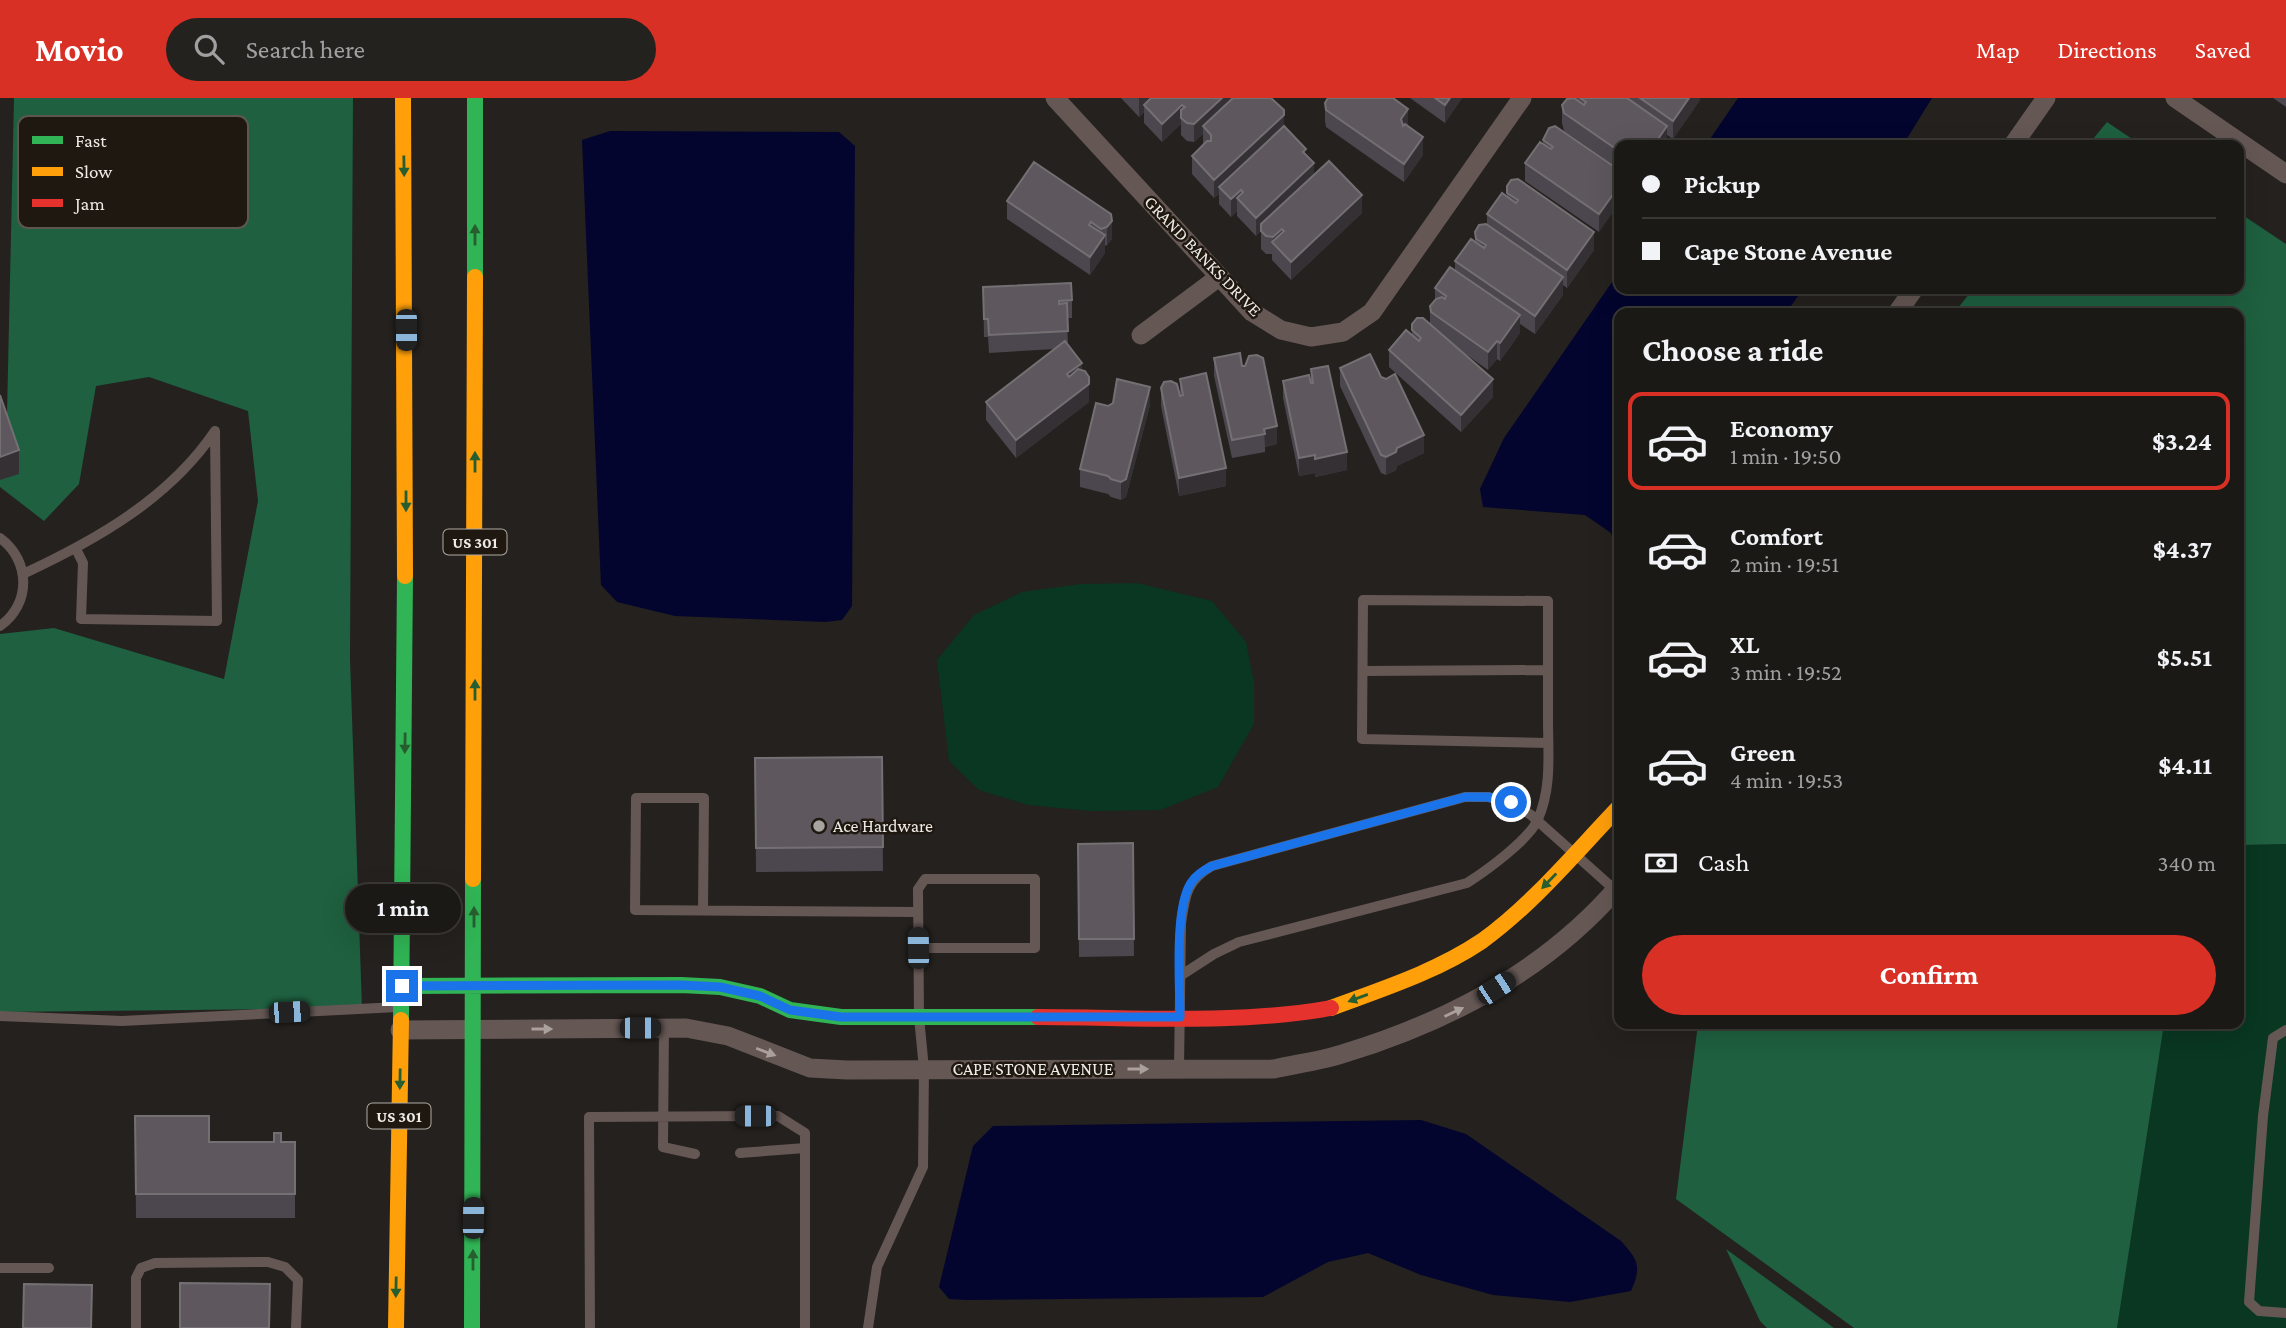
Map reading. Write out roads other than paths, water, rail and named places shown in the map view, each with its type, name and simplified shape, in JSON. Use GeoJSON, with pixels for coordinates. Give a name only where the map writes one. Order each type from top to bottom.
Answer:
{"type":"FeatureCollection","features":[{"type":"Feature","properties":{"kind":"main road","name":"US 301"},"geometry":{"type":"LineString","coordinates":[[396,1328],[402,986],[406,408],[403,98]]}},
{"type":"Feature","properties":{"kind":"main road","name":"US 301"},"geometry":{"type":"LineString","coordinates":[[472,1328],[475,98]]}},
{"type":"Feature","properties":{"kind":"main road"},"geometry":{"type":"LineString","coordinates":[[402,986],[720,987],[760,996],[790,1010],[841,1017],[1290,1015],[1331,1008],[1418,976],[1481,941],[1531,899],[1614,812]]}},
{"type":"Feature","properties":{"kind":"street","name":"GRAND BANKS DRIVE"},"geometry":{"type":"LineString","coordinates":[[1055,98],[1252,312],[1281,330],[1311,337],[1343,331],[1372,312],[1522,98]]}},
{"type":"Feature","properties":{"kind":"street"},"geometry":{"type":"LineString","coordinates":[[2017,140],[2046,98]]}},
{"type":"Feature","properties":{"kind":"street"},"geometry":{"type":"LineString","coordinates":[[2175,98],[2237,140]]}},
{"type":"Feature","properties":{"kind":"street"},"geometry":{"type":"LineString","coordinates":[[2244,145],[2286,173]]}},
{"type":"Feature","properties":{"kind":"street"},"geometry":{"type":"LineString","coordinates":[[1141,335],[1219,277]]}},
{"type":"Feature","properties":{"kind":"street","name":"CAPE STONE AVENUE"},"geometry":{"type":"LineString","coordinates":[[400,1030],[686,1028],[728,1036],[810,1068],[1274,1069],[1340,1055],[1416,1029],[1478,1000],[1552,952],[1614,891]]}},
{"type":"Feature","properties":{"kind":"lane"},"geometry":{"type":"LineString","coordinates":[[23,574],[76,549],[155,496],[190,463],[215,431],[217,621],[81,619],[83,563],[76,549]]}},
{"type":"Feature","properties":{"kind":"lane"},"geometry":{"type":"LineString","coordinates":[[0,538],[15,553],[24,585],[18,607],[0,626]]}},
{"type":"Feature","properties":{"kind":"lane"},"geometry":{"type":"LineString","coordinates":[[1180,976],[1239,942],[1467,883],[1507,854],[1538,822],[1548,787],[1548,743],[1548,670],[1548,601],[1363,600],[1362,739],[1548,743]]}},
{"type":"Feature","properties":{"kind":"lane"},"geometry":{"type":"LineString","coordinates":[[1363,671],[1548,670]]}},
{"type":"Feature","properties":{"kind":"lane"},"geometry":{"type":"LineString","coordinates":[[1179,1069],[1181,924],[1184,901],[1198,874],[1212,866],[1465,797],[1488,797],[1511,802],[1614,886]]}},
{"type":"Feature","properties":{"kind":"lane"},"geometry":{"type":"LineString","coordinates":[[703,910],[704,798],[636,798],[635,910],[918,912]]}},
{"type":"Feature","properties":{"kind":"lane"},"geometry":{"type":"LineString","coordinates":[[867,1328],[877,1267],[923,1167],[924,1069],[919,1017],[918,948],[918,889],[925,879],[1035,878],[1035,947],[918,948]]}},
{"type":"Feature","properties":{"kind":"lane"},"geometry":{"type":"LineString","coordinates":[[0,1016],[122,1021],[401,1007]]}},
{"type":"Feature","properties":{"kind":"lane"},"geometry":{"type":"LineString","coordinates":[[664,1028],[663,1147],[695,1154]]}},
{"type":"Feature","properties":{"kind":"lane"},"geometry":{"type":"LineString","coordinates":[[2286,1030],[2273,1038],[2263,1116],[2249,1302],[2259,1311],[2286,1313]]}},
{"type":"Feature","properties":{"kind":"lane"},"geometry":{"type":"LineString","coordinates":[[590,1328],[589,1117],[663,1115],[778,1116],[805,1133],[804,1328]]}},
{"type":"Feature","properties":{"kind":"lane"},"geometry":{"type":"LineString","coordinates":[[740,1153],[805,1148]]}},
{"type":"Feature","properties":{"kind":"lane"},"geometry":{"type":"LineString","coordinates":[[136,1328],[136,1278],[141,1268],[155,1263],[268,1262],[285,1267],[298,1279],[296,1328]]}},
{"type":"Feature","properties":{"kind":"lane"},"geometry":{"type":"LineString","coordinates":[[0,1268],[49,1268]]}},
{"type":"Feature","properties":{"kind":"water"},"geometry":{"type":"Polygon","coordinates":[[[1738,98],[1932,98],[1906,140],[1709,140],[1738,98]]]}},
{"type":"Feature","properties":{"kind":"water"},"geometry":{"type":"Polygon","coordinates":[[[610,131],[839,132],[855,146],[852,606],[842,620],[825,622],[675,616],[617,602],[601,585],[582,140],[610,131]]]}},
{"type":"Feature","properties":{"kind":"water"},"geometry":{"type":"Polygon","coordinates":[[[1614,279],[1614,294],[1799,294],[1790,308],[1614,308],[1614,542],[1611,533],[1585,515],[1483,507],[1480,489],[1504,438],[1614,279]]]}},
{"type":"Feature","properties":{"kind":"water"},"geometry":{"type":"Polygon","coordinates":[[[1421,1120],[1466,1134],[1621,1241],[1635,1259],[1637,1269],[1631,1291],[1570,1302],[1493,1295],[1421,1275],[1368,1253],[1328,1262],[1263,1297],[967,1300],[949,1299],[939,1287],[973,1146],[993,1126],[1421,1120]]]}},
{"type":"Feature","properties":{"kind":"place","name":"Ace Hardware"},"geometry":{"type":"Point","coordinates":[819,826]}}]}
